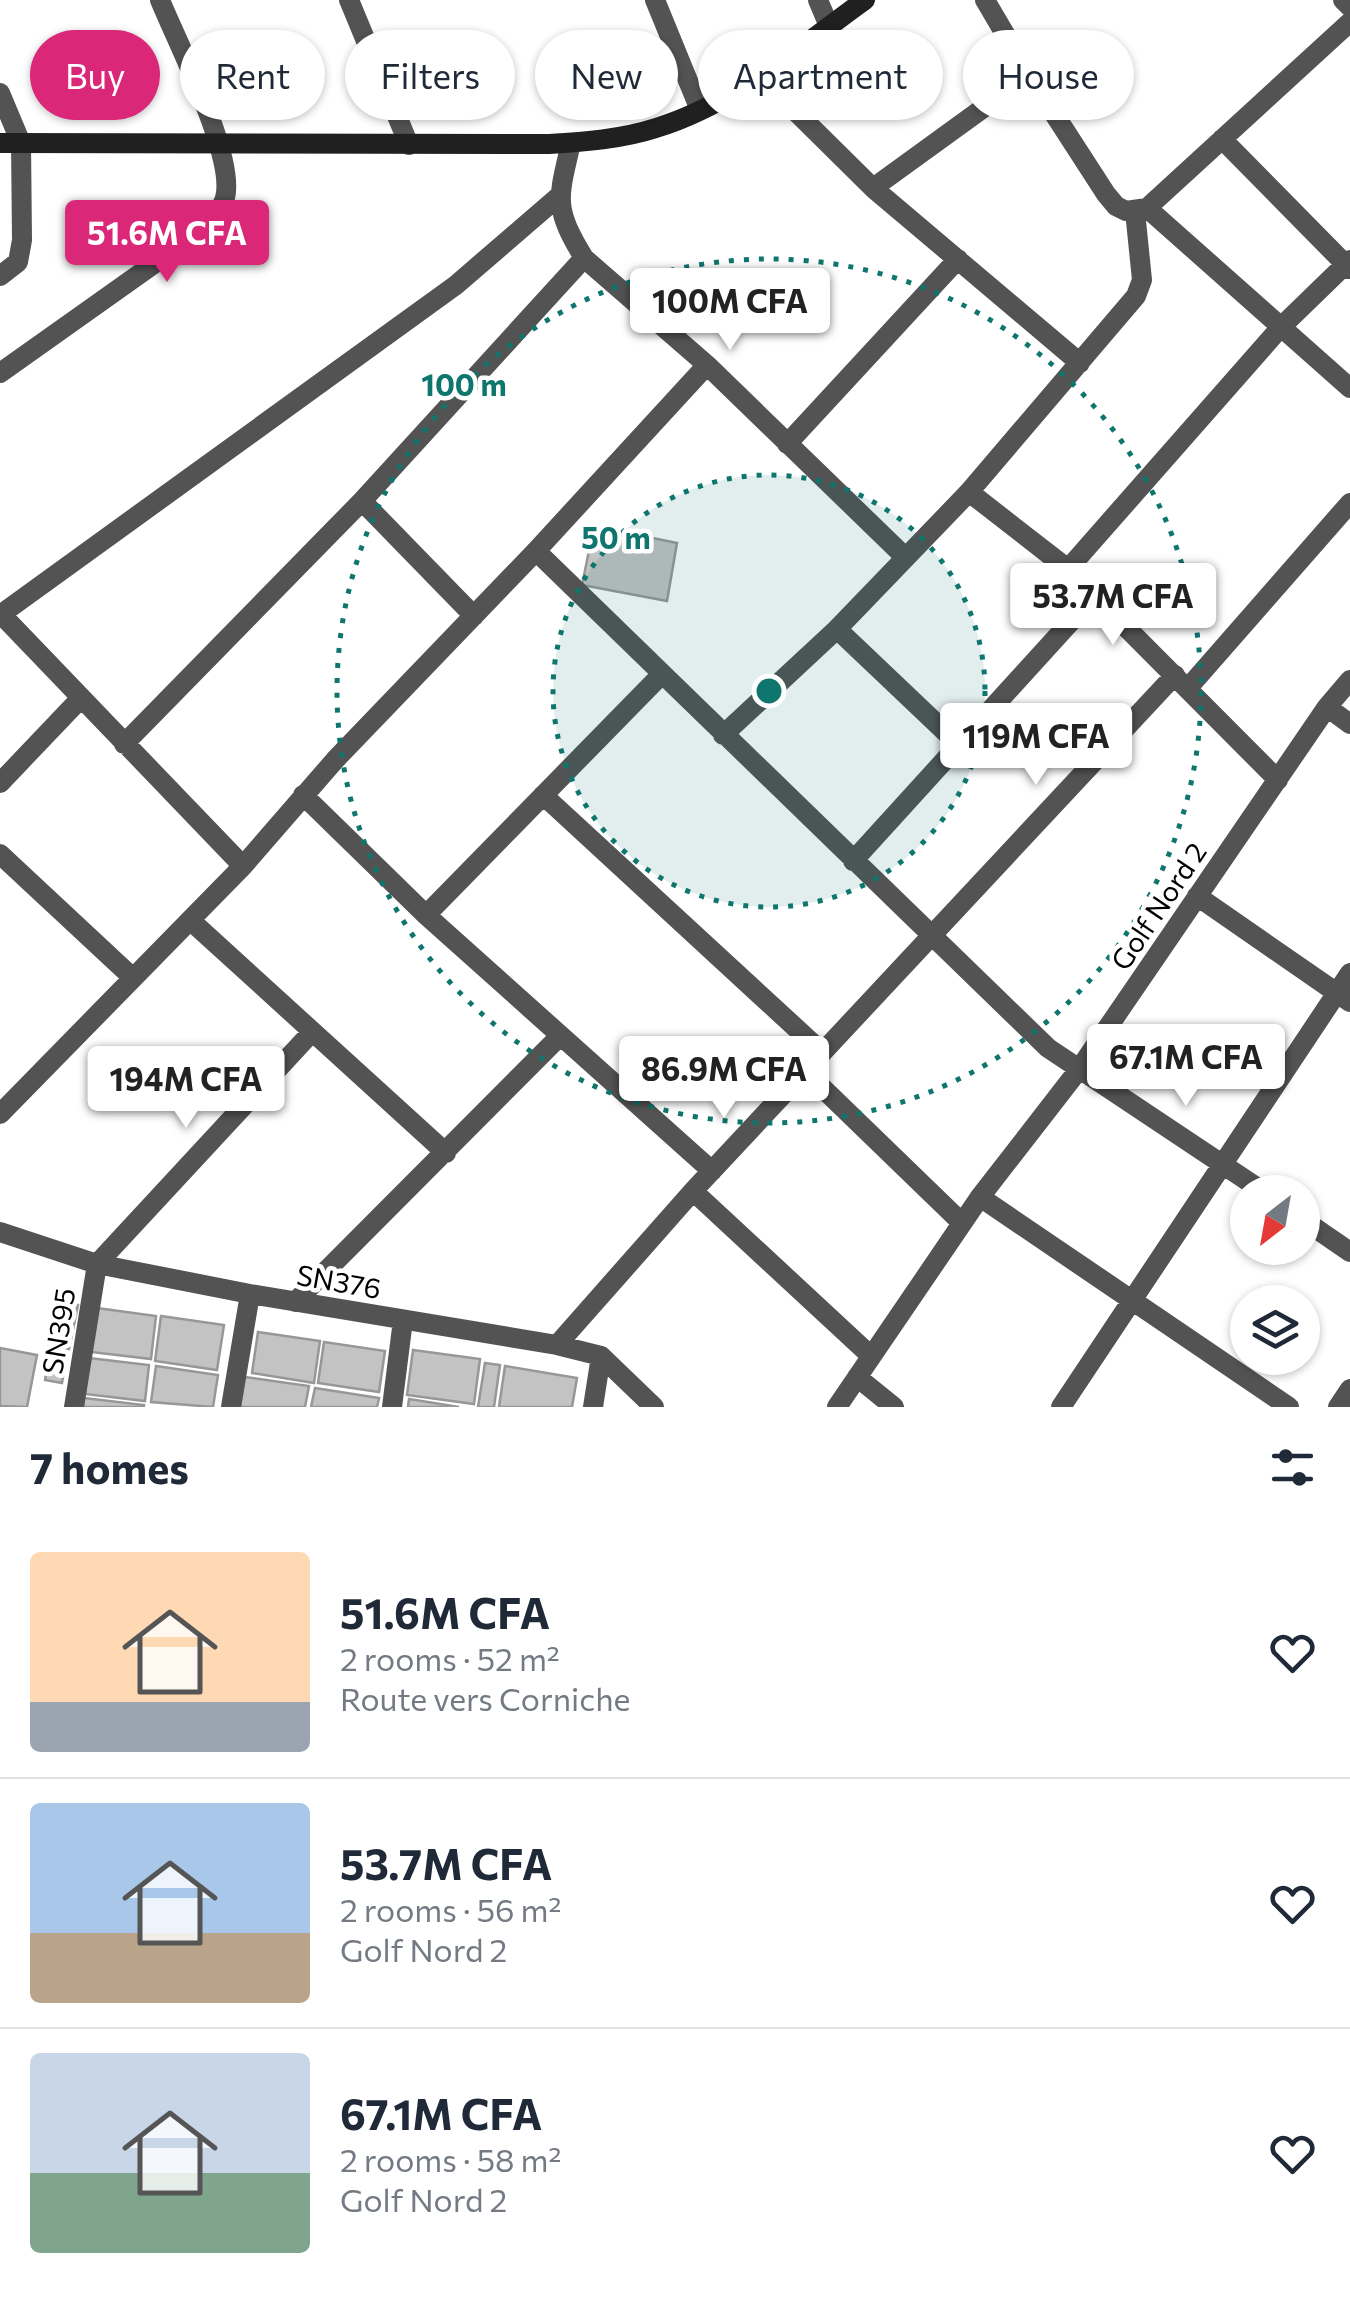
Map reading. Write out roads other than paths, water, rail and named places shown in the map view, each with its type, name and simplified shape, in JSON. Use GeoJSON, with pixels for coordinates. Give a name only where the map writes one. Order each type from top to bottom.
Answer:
{"type":"FeatureCollection","features":[{"type":"Feature","properties":{"kind":"main road"},"geometry":{"type":"LineString","coordinates":[[824,30],[865,0]]}},
{"type":"Feature","properties":{"kind":"main road"},"geometry":{"type":"LineString","coordinates":[[10,143],[571,143],[658,128],[698,111]]}},
{"type":"Feature","properties":{"kind":"street"},"geometry":{"type":"LineString","coordinates":[[0,373],[196,234],[220,209],[227,176],[219,143],[160,0]]}},
{"type":"Feature","properties":{"kind":"street"},"geometry":{"type":"LineString","coordinates":[[348,0],[408,145]]}},
{"type":"Feature","properties":{"kind":"street"},"geometry":{"type":"LineString","coordinates":[[655,0],[698,105]]}},
{"type":"Feature","properties":{"kind":"street"},"geometry":{"type":"LineString","coordinates":[[818,0],[830,26]]}},
{"type":"Feature","properties":{"kind":"street"},"geometry":{"type":"LineString","coordinates":[[986,0],[1003,30]]}},
{"type":"Feature","properties":{"kind":"street"},"geometry":{"type":"LineString","coordinates":[[1344,0],[1350,7]]}},
{"type":"Feature","properties":{"kind":"street"},"geometry":{"type":"LineString","coordinates":[[723,734],[836,629],[969,492],[1140,289],[1141,210],[1350,22]]}},
{"type":"Feature","properties":{"kind":"street"},"geometry":{"type":"LineString","coordinates":[[0,93],[10,143],[22,252],[18,262],[0,276]]}},
{"type":"Feature","properties":{"kind":"street"},"geometry":{"type":"LineString","coordinates":[[804,120],[873,188],[1080,363]]}},
{"type":"Feature","properties":{"kind":"street"},"geometry":{"type":"LineString","coordinates":[[873,188],[967,120]]}},
{"type":"Feature","properties":{"kind":"street"},"geometry":{"type":"LineString","coordinates":[[1058,120],[1116,206],[1141,210],[1350,388]]}},
{"type":"Feature","properties":{"kind":"street"},"geometry":{"type":"LineString","coordinates":[[1068,570],[1280,328],[1348,265],[1222,139]]}},
{"type":"Feature","properties":{"kind":"street"},"geometry":{"type":"LineString","coordinates":[[571,143],[558,197],[570,236],[584,258],[707,366],[904,557]]}},
{"type":"Feature","properties":{"kind":"street"},"geometry":{"type":"LineString","coordinates":[[243,866],[0,614],[456,285],[558,197]]}},
{"type":"Feature","properties":{"kind":"street"},"geometry":{"type":"LineString","coordinates":[[124,744],[362,501],[584,258]]}},
{"type":"Feature","properties":{"kind":"street"},"geometry":{"type":"LineString","coordinates":[[787,444],[958,259]]}},
{"type":"Feature","properties":{"kind":"street"},"geometry":{"type":"LineString","coordinates":[[0,1114],[243,866],[303,795],[707,366]]}},
{"type":"Feature","properties":{"kind":"street"},"geometry":{"type":"LineString","coordinates":[[969,492],[1095,595],[1278,780]]}},
{"type":"Feature","properties":{"kind":"street"},"geometry":{"type":"LineString","coordinates":[[362,501],[474,616]]}},
{"type":"Feature","properties":{"kind":"street"},"geometry":{"type":"LineString","coordinates":[[557,1344],[822,1052],[1350,504]]}},
{"type":"Feature","properties":{"kind":"street"},"geometry":{"type":"LineString","coordinates":[[536,551],[1048,1048],[1238,1175]]}},
{"type":"Feature","properties":{"kind":"street"},"geometry":{"type":"LineString","coordinates":[[853,861],[1095,595]]}},
{"type":"Feature","properties":{"kind":"street"},"geometry":{"type":"LineString","coordinates":[[836,629],[957,744]]}},
{"type":"Feature","properties":{"kind":"street"},"geometry":{"type":"LineString","coordinates":[[426,915],[662,674]]}},
{"type":"Feature","properties":{"kind":"street","name":"Golf Nord 2"},"geometry":{"type":"LineString","coordinates":[[837,1407],[980,1197],[1080,1068],[1350,680]]}},
{"type":"Feature","properties":{"kind":"street"},"geometry":{"type":"LineString","coordinates":[[0,783],[81,698]]}},
{"type":"Feature","properties":{"kind":"street"},"geometry":{"type":"LineString","coordinates":[[1327,708],[1350,724]]}},
{"type":"Feature","properties":{"kind":"street"},"geometry":{"type":"LineString","coordinates":[[303,795],[426,915],[712,1170]]}},
{"type":"Feature","properties":{"kind":"street"},"geometry":{"type":"LineString","coordinates":[[543,795],[822,1052]]}},
{"type":"Feature","properties":{"kind":"street"},"geometry":{"type":"LineString","coordinates":[[0,854],[133,978]]}},
{"type":"Feature","properties":{"kind":"street"},"geometry":{"type":"LineString","coordinates":[[0,886],[17,869]]}},
{"type":"Feature","properties":{"kind":"street"},"geometry":{"type":"LineString","coordinates":[[1198,896],[1343,997]]}},
{"type":"Feature","properties":{"kind":"street"},"geometry":{"type":"LineString","coordinates":[[190,920],[446,1153]]}},
{"type":"Feature","properties":{"kind":"street"},"geometry":{"type":"LineString","coordinates":[[1061,1407],[1343,997],[1350,973]]}},
{"type":"Feature","properties":{"kind":"street"},"geometry":{"type":"LineString","coordinates":[[97,1264],[312,1032]]}},
{"type":"Feature","properties":{"kind":"street"},"geometry":{"type":"LineString","coordinates":[[296,1302],[560,1036]]}},
{"type":"Feature","properties":{"kind":"street"},"geometry":{"type":"LineString","coordinates":[[805,1071],[962,1223]]}},
{"type":"Feature","properties":{"kind":"street"},"geometry":{"type":"LineString","coordinates":[[692,1191],[870,1356]]}},
{"type":"Feature","properties":{"kind":"street"},"geometry":{"type":"LineString","coordinates":[[980,1197],[1289,1407]]}},
{"type":"Feature","properties":{"kind":"street"},"geometry":{"type":"LineString","coordinates":[[1320,1231],[1349,1250]]}},
{"type":"Feature","properties":{"kind":"street","name":"SN376"},"geometry":{"type":"LineString","coordinates":[[0,1232],[97,1264],[250,1294],[557,1344],[601,1356],[654,1407]]}},
{"type":"Feature","properties":{"kind":"street","name":"SN395"},"geometry":{"type":"LineString","coordinates":[[74,1407],[97,1264]]}},
{"type":"Feature","properties":{"kind":"street"},"geometry":{"type":"LineString","coordinates":[[231,1407],[250,1294]]}},
{"type":"Feature","properties":{"kind":"street"},"geometry":{"type":"LineString","coordinates":[[392,1407],[403,1320]]}},
{"type":"Feature","properties":{"kind":"street"},"geometry":{"type":"LineString","coordinates":[[593,1407],[601,1356]]}},
{"type":"Feature","properties":{"kind":"street"},"geometry":{"type":"LineString","coordinates":[[858,1377],[894,1407]]}},
{"type":"Feature","properties":{"kind":"street"},"geometry":{"type":"LineString","coordinates":[[1338,1407],[1350,1389]]}}]}
